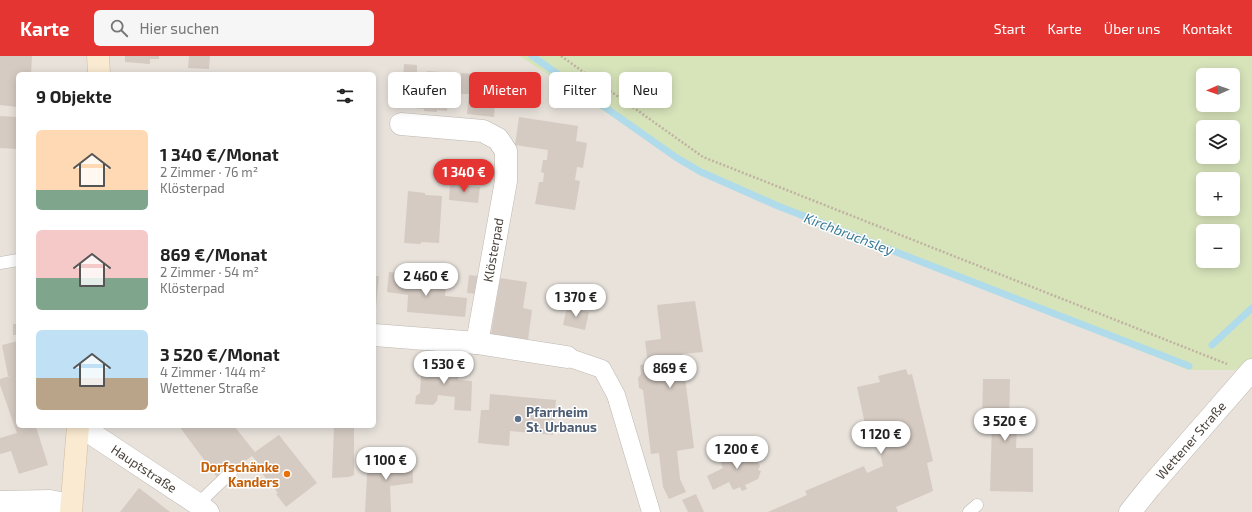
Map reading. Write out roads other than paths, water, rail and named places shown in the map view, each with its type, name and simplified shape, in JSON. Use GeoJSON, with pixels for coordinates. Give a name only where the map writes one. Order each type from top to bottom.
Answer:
{"type":"FeatureCollection","features":[{"type":"Feature","properties":{"kind":"main road"},"geometry":{"type":"LineString","coordinates":[[98,56],[99,72]]}},
{"type":"Feature","properties":{"kind":"main road"},"geometry":{"type":"LineString","coordinates":[[71,508],[79,428]]}},
{"type":"Feature","properties":{"kind":"street","name":"Klösterpad"},"geometry":{"type":"LineString","coordinates":[[401,124],[483,131],[498,139],[506,151],[506,181],[477,343]]}},
{"type":"Feature","properties":{"kind":"street"},"geometry":{"type":"LineString","coordinates":[[376,335],[477,343],[567,357],[602,369],[616,395],[651,512]]}},
{"type":"Feature","properties":{"kind":"street","name":"Wettener Straße"},"geometry":{"type":"LineString","coordinates":[[1130,512],[1251,371]]}},
{"type":"Feature","properties":{"kind":"street","name":"Hauptstraße"},"geometry":{"type":"LineString","coordinates":[[82,428],[203,508]]}},
{"type":"Feature","properties":{"kind":"street"},"geometry":{"type":"LineString","coordinates":[[0,502],[50,501],[71,508]]}},
{"type":"Feature","properties":{"kind":"lane"},"geometry":{"type":"LineString","coordinates":[[0,264],[16,260]]}},
{"type":"Feature","properties":{"kind":"lane"},"geometry":{"type":"LineString","coordinates":[[203,508],[232,471]]}},
{"type":"Feature","properties":{"kind":"waterway","name":"Kirchbruchsley"},"geometry":{"type":"LineString","coordinates":[[532,56],[677,158],[701,172],[778,206],[1189,366]]}},
{"type":"Feature","properties":{"kind":"waterway","name":"Kirchbruchsley"},"geometry":{"type":"LineString","coordinates":[[1212,345],[1252,308]]}},
{"type":"Feature","properties":{"kind":"place","name":"Pfarrheim St. Urbanus"},"geometry":{"type":"Point","coordinates":[518,419]}},
{"type":"Feature","properties":{"kind":"place","name":"Dorfschänke Kanders"},"geometry":{"type":"Point","coordinates":[287,474]}}]}
